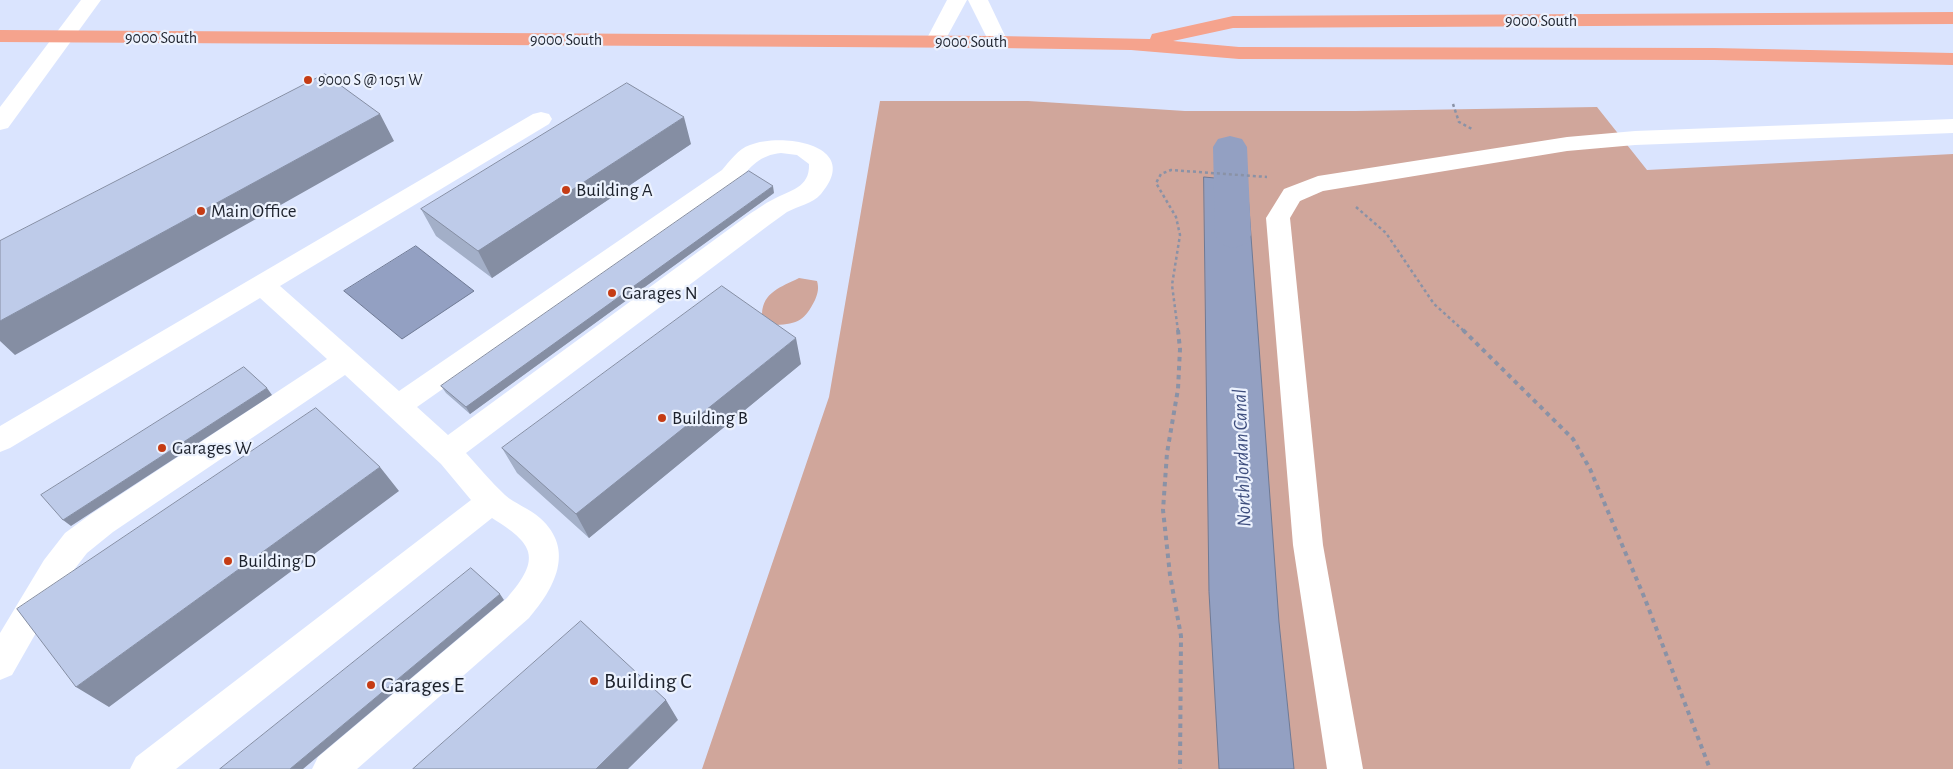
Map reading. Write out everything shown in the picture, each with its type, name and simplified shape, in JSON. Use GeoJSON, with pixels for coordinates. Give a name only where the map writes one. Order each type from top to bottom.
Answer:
{"type":"FeatureCollection","features":[{"type":"Feature","properties":{"kind":"main road","name":"9000 South"},"geometry":{"type":"LineString","coordinates":[[1131,44],[1233,22],[1953,18]]}},
{"type":"Feature","properties":{"kind":"main road","name":"9000 South"},"geometry":{"type":"LineString","coordinates":[[0,36],[998,42],[1131,44],[1239,54],[1685,54],[1953,59]]}},
{"type":"Feature","properties":{"kind":"street"},"geometry":{"type":"LineString","coordinates":[[0,123],[91,0]]}},
{"type":"Feature","properties":{"kind":"street"},"geometry":{"type":"LineString","coordinates":[[935,42],[957,0]]}},
{"type":"Feature","properties":{"kind":"street"},"geometry":{"type":"LineString","coordinates":[[978,0],[998,42]]}},
{"type":"Feature","properties":{"kind":"street"},"geometry":{"type":"LineString","coordinates":[[0,440],[541,119]]}},
{"type":"Feature","properties":{"kind":"street"},"geometry":{"type":"LineString","coordinates":[[1345,769],[1308,544],[1278,218],[1292,195],[1318,184],[1567,144],[1636,138],[1953,126]]}},
{"type":"Feature","properties":{"kind":"street"},"geometry":{"type":"LineString","coordinates":[[396,407],[730,176],[746,157],[767,148],[794,145],[809,150],[819,160],[821,174],[815,187],[799,198],[779,206],[760,219],[447,451]]}},
{"type":"Feature","properties":{"kind":"street"},"geometry":{"type":"LineString","coordinates":[[262,285],[447,451],[492,501],[531,529],[540,541],[544,556],[543,570],[534,591],[518,608],[330,769]]}},
{"type":"Feature","properties":{"kind":"street"},"geometry":{"type":"LineString","coordinates":[[0,664],[55,570],[76,543],[102,523],[346,361]]}},
{"type":"Feature","properties":{"kind":"street"},"geometry":{"type":"LineString","coordinates":[[148,769],[492,501]]}},
{"type":"Feature","properties":{"kind":"path"},"geometry":{"type":"LineString","coordinates":[[1180,769],[1181,636],[1170,576],[1163,510],[1167,453],[1178,388],[1180,349],[1172,285],[1180,235],[1176,217],[1156,182],[1161,174],[1171,170],[1292,178],[1318,184],[1340,196],[1364,213],[1386,233],[1434,304],[1520,385],[1573,440],[1590,469],[1644,599],[1710,769]]}},
{"type":"Feature","properties":{"kind":"shaded area"},"geometry":{"type":"Polygon","coordinates":[[[880,101],[1028,101],[1185,111],[1355,111],[1597,107],[1647,170],[1953,154],[1953,769],[702,769],[829,397],[880,101]]]}},
{"type":"Feature","properties":{"kind":"shaded area"},"geometry":{"type":"Polygon","coordinates":[[[799,278],[817,281],[818,290],[815,300],[808,312],[800,320],[776,325],[762,314],[766,300],[774,291],[799,278]]]}},
{"type":"Feature","properties":{"kind":"water"},"geometry":{"type":"Polygon","coordinates":[[[1204,177],[1247,181],[1279,622],[1294,769],[1219,769],[1209,592],[1204,177]]]}},
{"type":"Feature","properties":{"kind":"water"},"geometry":{"type":"Polygon","coordinates":[[[416,246],[474,291],[402,339],[344,291],[416,246]]]}},
{"type":"Feature","properties":{"kind":"building"},"geometry":{"type":"Polygon","coordinates":[[[325,74],[380,114],[0,321],[0,241],[325,74]]]}},
{"type":"Feature","properties":{"kind":"building"},"geometry":{"type":"Polygon","coordinates":[[[627,83],[684,117],[478,251],[421,209],[627,83]]]}},
{"type":"Feature","properties":{"kind":"building","name":"Garages N"},"geometry":{"type":"Polygon","coordinates":[[[749,171],[773,186],[466,407],[441,386],[749,171]]]}},
{"type":"Feature","properties":{"kind":"building","name":"Building B"},"geometry":{"type":"Polygon","coordinates":[[[722,286],[796,338],[576,514],[502,448],[722,286]]]}},
{"type":"Feature","properties":{"kind":"building","name":"Garages W"},"geometry":{"type":"Polygon","coordinates":[[[244,367],[267,388],[63,520],[41,495],[244,367]]]}},
{"type":"Feature","properties":{"kind":"building"},"geometry":{"type":"Polygon","coordinates":[[[316,408],[380,467],[76,687],[17,609],[316,408]]]}},
{"type":"Feature","properties":{"kind":"building","name":"Garages E"},"geometry":{"type":"Polygon","coordinates":[[[471,568],[500,594],[290,769],[220,769],[471,568]]]}},
{"type":"Feature","properties":{"kind":"building","name":"Building C"},"geometry":{"type":"Polygon","coordinates":[[[581,621],[666,700],[596,769],[413,769],[581,621]]]}},
{"type":"Feature","properties":{"kind":"waterway","name":"North Jordan Canal"},"geometry":{"type":"LineString","coordinates":[[1230,147],[1233,235]]}},
{"type":"Feature","properties":{"kind":"place","name":"9000 S @ 1051 W"},"geometry":{"type":"Point","coordinates":[308,80]}},
{"type":"Feature","properties":{"kind":"place","name":"Building A"},"geometry":{"type":"Point","coordinates":[566,190]}},
{"type":"Feature","properties":{"kind":"place","name":"Main Office"},"geometry":{"type":"Point","coordinates":[201,211]}},
{"type":"Feature","properties":{"kind":"place","name":"Garages N"},"geometry":{"type":"Point","coordinates":[612,293]}},
{"type":"Feature","properties":{"kind":"place","name":"Building B"},"geometry":{"type":"Point","coordinates":[662,418]}},
{"type":"Feature","properties":{"kind":"place","name":"Garages W"},"geometry":{"type":"Point","coordinates":[162,448]}},
{"type":"Feature","properties":{"kind":"place","name":"Building D"},"geometry":{"type":"Point","coordinates":[228,561]}},
{"type":"Feature","properties":{"kind":"place","name":"Building C"},"geometry":{"type":"Point","coordinates":[594,681]}},
{"type":"Feature","properties":{"kind":"place","name":"Garages E"},"geometry":{"type":"Point","coordinates":[371,685]}}]}
